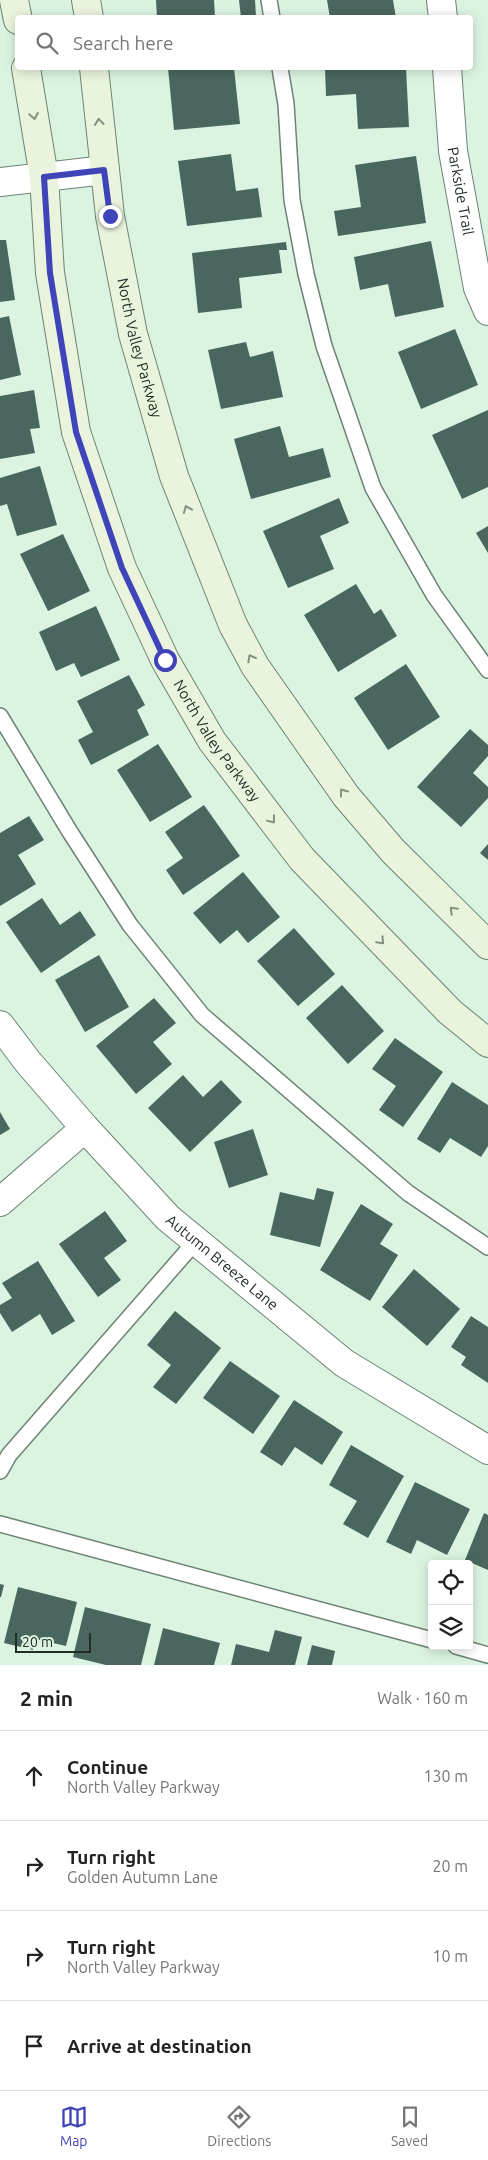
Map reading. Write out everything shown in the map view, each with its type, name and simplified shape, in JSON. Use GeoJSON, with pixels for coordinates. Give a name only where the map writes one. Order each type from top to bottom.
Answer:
{"type":"FeatureCollection","features":[{"type":"Feature","properties":{"kind":"street"},"geometry":{"type":"LineString","coordinates":[[14,0],[17,15]]}},
{"type":"Feature","properties":{"kind":"street"},"geometry":{"type":"LineString","coordinates":[[86,0],[88,15]]}},
{"type":"Feature","properties":{"kind":"street"},"geometry":{"type":"LineString","coordinates":[[441,0],[443,15]]}},
{"type":"Feature","properties":{"kind":"street","name":"North Valley Parkway"},"geometry":{"type":"LineString","coordinates":[[26,70],[44,177],[50,273],[76,432],[122,568],[165,660],[212,741],[302,859],[450,1012],[488,1043]]}},
{"type":"Feature","properties":{"kind":"street","name":"North Valley Parkway"},"geometry":{"type":"LineString","coordinates":[[94,70],[110,216],[136,344],[174,476],[233,625],[255,666],[346,796],[393,851],[488,944]]}},
{"type":"Feature","properties":{"kind":"street","name":"Parkside Trail"},"geometry":{"type":"LineString","coordinates":[[447,70],[454,151],[478,288],[488,311]]}},
{"type":"Feature","properties":{"kind":"street"},"geometry":{"type":"LineString","coordinates":[[0,182],[104,170]]}},
{"type":"Feature","properties":{"kind":"street","name":"Autumn Breeze Lane"},"geometry":{"type":"LineString","coordinates":[[0,1025],[28,1062],[85,1128],[168,1218],[344,1362],[488,1450]]}},
{"type":"Feature","properties":{"kind":"street"},"geometry":{"type":"LineString","coordinates":[[0,1202],[85,1128]]}},
{"type":"Feature","properties":{"kind":"lane"},"geometry":{"type":"LineString","coordinates":[[270,0],[272,15]]}},
{"type":"Feature","properties":{"kind":"lane"},"geometry":{"type":"LineString","coordinates":[[280,70],[286,104],[292,200],[306,274],[324,346],[372,488],[434,595],[488,670]]}},
{"type":"Feature","properties":{"kind":"lane"},"geometry":{"type":"LineString","coordinates":[[0,716],[70,832],[130,925],[202,1015],[408,1193],[488,1247]]}},
{"type":"Feature","properties":{"kind":"lane"},"geometry":{"type":"LineString","coordinates":[[0,1471],[9,1455],[196,1241]]}},
{"type":"Feature","properties":{"kind":"lane"},"geometry":{"type":"LineString","coordinates":[[0,1524],[428,1639]]}},
{"type":"Feature","properties":{"kind":"lane"},"geometry":{"type":"LineString","coordinates":[[470,1650],[488,1655]]}},
{"type":"Feature","properties":{"kind":"building"},"geometry":{"type":"Polygon","coordinates":[[[156,0],[214,0],[215,15],[157,15],[156,0]]]}},
{"type":"Feature","properties":{"kind":"building"},"geometry":{"type":"Polygon","coordinates":[[[239,0],[255,0],[256,15],[241,15],[239,0]]]}},
{"type":"Feature","properties":{"kind":"building"},"geometry":{"type":"Polygon","coordinates":[[[327,0],[393,0],[396,15],[330,15],[327,0]]]}},
{"type":"Feature","properties":{"kind":"building"},"geometry":{"type":"Polygon","coordinates":[[[168,70],[234,70],[240,124],[174,130],[168,70]]]}},
{"type":"Feature","properties":{"kind":"building"},"geometry":{"type":"Polygon","coordinates":[[[325,70],[406,70],[409,127],[358,129],[356,94],[326,96],[325,70]]]}},
{"type":"Feature","properties":{"kind":"building"},"geometry":{"type":"Polygon","coordinates":[[[231,154],[236,191],[258,188],[262,217],[187,226],[178,161],[231,154]]]}},
{"type":"Feature","properties":{"kind":"building"},"geometry":{"type":"Polygon","coordinates":[[[416,156],[426,223],[338,236],[334,211],[361,207],[355,165],[416,156]]]}},
{"type":"Feature","properties":{"kind":"building"},"geometry":{"type":"Polygon","coordinates":[[[0,240],[6,240],[15,300],[0,302],[0,240]]]}},
{"type":"Feature","properties":{"kind":"building"},"geometry":{"type":"Polygon","coordinates":[[[431,241],[444,307],[395,317],[388,284],[360,290],[354,257],[431,241]]]}},
{"type":"Feature","properties":{"kind":"building"},"geometry":{"type":"Polygon","coordinates":[[[286,242],[287,250],[279,250],[282,273],[239,278],[242,308],[198,313],[192,253],[286,242]]]}},
{"type":"Feature","properties":{"kind":"building"},"geometry":{"type":"Polygon","coordinates":[[[9,316],[21,375],[0,380],[0,318],[9,316]]]}},
{"type":"Feature","properties":{"kind":"building"},"geometry":{"type":"Polygon","coordinates":[[[455,329],[478,385],[421,409],[398,352],[455,329]]]}},
{"type":"Feature","properties":{"kind":"building"},"geometry":{"type":"Polygon","coordinates":[[[246,342],[250,357],[273,351],[283,397],[221,409],[208,350],[246,342]]]}},
{"type":"Feature","properties":{"kind":"building"},"geometry":{"type":"Polygon","coordinates":[[[34,390],[40,428],[30,429],[35,453],[0,459],[0,396],[34,390]]]}},
{"type":"Feature","properties":{"kind":"building"},"geometry":{"type":"Polygon","coordinates":[[[488,410],[488,487],[462,499],[432,435],[488,410]]]}},
{"type":"Feature","properties":{"kind":"building"},"geometry":{"type":"Polygon","coordinates":[[[280,426],[289,457],[323,448],[331,477],[251,499],[234,439],[280,426]]]}},
{"type":"Feature","properties":{"kind":"building"},"geometry":{"type":"Polygon","coordinates":[[[40,466],[57,525],[17,536],[7,504],[0,506],[0,478],[40,466]]]}},
{"type":"Feature","properties":{"kind":"building"},"geometry":{"type":"Polygon","coordinates":[[[339,498],[349,523],[320,536],[334,569],[288,588],[263,531],[339,498]]]}},
{"type":"Feature","properties":{"kind":"building"},"geometry":{"type":"Polygon","coordinates":[[[488,526],[488,553],[476,533],[488,526]]]}},
{"type":"Feature","properties":{"kind":"building"},"geometry":{"type":"Polygon","coordinates":[[[63,534],[90,591],[48,611],[20,554],[63,534]]]}},
{"type":"Feature","properties":{"kind":"building"},"geometry":{"type":"Polygon","coordinates":[[[356,584],[374,614],[381,609],[397,636],[338,672],[304,615],[356,584]]]}},
{"type":"Feature","properties":{"kind":"building"},"geometry":{"type":"Polygon","coordinates":[[[96,606],[120,660],[81,677],[74,663],[56,671],[39,632],[96,606]]]}},
{"type":"Feature","properties":{"kind":"building"},"geometry":{"type":"Polygon","coordinates":[[[406,664],[440,717],[388,750],[354,698],[406,664]]]}},
{"type":"Feature","properties":{"kind":"building"},"geometry":{"type":"Polygon","coordinates":[[[129,675],[145,705],[137,710],[149,735],[91,765],[78,740],[93,732],[77,701],[129,675]]]}},
{"type":"Feature","properties":{"kind":"building"},"geometry":{"type":"Polygon","coordinates":[[[470,729],[488,745],[488,756],[473,773],[488,787],[488,798],[461,827],[417,787],[470,729]]]}},
{"type":"Feature","properties":{"kind":"building"},"geometry":{"type":"Polygon","coordinates":[[[158,744],[192,797],[150,822],[117,770],[158,744]]]}},
{"type":"Feature","properties":{"kind":"building"},"geometry":{"type":"Polygon","coordinates":[[[204,805],[240,856],[183,895],[166,870],[183,858],[165,832],[204,805]]]}},
{"type":"Feature","properties":{"kind":"building"},"geometry":{"type":"Polygon","coordinates":[[[29,816],[44,840],[18,855],[36,884],[0,906],[0,833],[29,816]]]}},
{"type":"Feature","properties":{"kind":"building"},"geometry":{"type":"Polygon","coordinates":[[[488,844],[488,860],[480,853],[488,844]]]}},
{"type":"Feature","properties":{"kind":"building"},"geometry":{"type":"Polygon","coordinates":[[[243,872],[280,917],[248,943],[237,930],[220,944],[193,913],[243,872]]]}},
{"type":"Feature","properties":{"kind":"building"},"geometry":{"type":"Polygon","coordinates":[[[42,898],[60,925],[80,911],[96,935],[41,973],[6,922],[42,898]]]}},
{"type":"Feature","properties":{"kind":"building"},"geometry":{"type":"Polygon","coordinates":[[[294,928],[335,974],[298,1006],[257,961],[294,928]]]}},
{"type":"Feature","properties":{"kind":"building"},"geometry":{"type":"Polygon","coordinates":[[[99,955],[129,1007],[85,1032],[55,980],[99,955]]]}},
{"type":"Feature","properties":{"kind":"building"},"geometry":{"type":"Polygon","coordinates":[[[342,985],[384,1031],[348,1064],[306,1018],[342,985]]]}},
{"type":"Feature","properties":{"kind":"building"},"geometry":{"type":"Polygon","coordinates":[[[154,998],[176,1023],[153,1042],[172,1064],[136,1094],[96,1046],[154,998]]]}},
{"type":"Feature","properties":{"kind":"building"},"geometry":{"type":"Polygon","coordinates":[[[395,1038],[443,1072],[403,1127],[379,1110],[396,1086],[372,1069],[395,1038]]]}},
{"type":"Feature","properties":{"kind":"building"},"geometry":{"type":"Polygon","coordinates":[[[183,1075],[203,1097],[221,1080],[242,1102],[190,1152],[148,1108],[183,1075]]]}},
{"type":"Feature","properties":{"kind":"building"},"geometry":{"type":"Polygon","coordinates":[[[452,1082],[488,1105],[488,1146],[481,1157],[450,1138],[440,1153],[417,1139],[452,1082]]]}},
{"type":"Feature","properties":{"kind":"building"},"geometry":{"type":"Polygon","coordinates":[[[0,1112],[10,1129],[0,1135],[0,1112]]]}},
{"type":"Feature","properties":{"kind":"building"},"geometry":{"type":"Polygon","coordinates":[[[253,1129],[268,1175],[229,1188],[214,1142],[253,1129]]]}},
{"type":"Feature","properties":{"kind":"building"},"geometry":{"type":"Polygon","coordinates":[[[317,1188],[334,1192],[320,1247],[270,1235],[280,1192],[314,1200],[317,1188]]]}},
{"type":"Feature","properties":{"kind":"building"},"geometry":{"type":"Polygon","coordinates":[[[361,1204],[393,1224],[380,1244],[398,1255],[370,1301],[320,1270],[361,1204]]]}},
{"type":"Feature","properties":{"kind":"building"},"geometry":{"type":"Polygon","coordinates":[[[105,1211],[127,1241],[104,1258],[121,1280],[98,1297],[59,1244],[105,1211]]]}},
{"type":"Feature","properties":{"kind":"building"},"geometry":{"type":"Polygon","coordinates":[[[38,1261],[75,1321],[52,1335],[40,1314],[12,1332],[0,1313],[0,1305],[12,1298],[2,1283],[38,1261]]]}},
{"type":"Feature","properties":{"kind":"building"},"geometry":{"type":"Polygon","coordinates":[[[414,1269],[460,1309],[427,1346],[382,1307],[414,1269]]]}},
{"type":"Feature","properties":{"kind":"building"},"geometry":{"type":"Polygon","coordinates":[[[175,1311],[221,1348],[176,1404],[153,1387],[171,1365],[147,1345],[175,1311]]]}},
{"type":"Feature","properties":{"kind":"building"},"geometry":{"type":"Polygon","coordinates":[[[471,1316],[488,1327],[488,1383],[461,1365],[466,1357],[451,1347],[471,1316]]]}},
{"type":"Feature","properties":{"kind":"building"},"geometry":{"type":"Polygon","coordinates":[[[230,1361],[280,1396],[253,1434],[203,1398],[230,1361]]]}},
{"type":"Feature","properties":{"kind":"building"},"geometry":{"type":"Polygon","coordinates":[[[294,1400],[343,1432],[322,1465],[295,1447],[282,1466],[260,1452],[294,1400]]]}},
{"type":"Feature","properties":{"kind":"building"},"geometry":{"type":"Polygon","coordinates":[[[351,1445],[404,1476],[368,1538],[343,1524],[357,1501],[329,1485],[351,1445]]]}},
{"type":"Feature","properties":{"kind":"building"},"geometry":{"type":"Polygon","coordinates":[[[415,1482],[470,1509],[447,1555],[417,1540],[411,1554],[386,1542],[415,1482]]]}},
{"type":"Feature","properties":{"kind":"building"},"geometry":{"type":"Polygon","coordinates":[[[484,1513],[488,1515],[488,1570],[473,1563],[473,1560],[465,1560],[484,1513]]]}},
{"type":"Feature","properties":{"kind":"building"},"geometry":{"type":"Polygon","coordinates":[[[0,1584],[4,1585],[1,1597],[0,1597],[0,1584]]]}},
{"type":"Feature","properties":{"kind":"building"},"geometry":{"type":"Polygon","coordinates":[[[18,1587],[77,1602],[66,1646],[35,1639],[33,1650],[4,1643],[18,1587]]]}},
{"type":"Feature","properties":{"kind":"building"},"geometry":{"type":"Polygon","coordinates":[[[85,1607],[151,1624],[141,1665],[106,1665],[73,1657],[85,1607]]]}},
{"type":"Feature","properties":{"kind":"building"},"geometry":{"type":"Polygon","coordinates":[[[163,1628],[220,1643],[214,1665],[154,1665],[163,1628]]]}},
{"type":"Feature","properties":{"kind":"building"},"geometry":{"type":"Polygon","coordinates":[[[275,1630],[302,1637],[295,1665],[231,1665],[236,1644],[269,1652],[275,1630]]]}},
{"type":"Feature","properties":{"kind":"building"},"geometry":{"type":"Polygon","coordinates":[[[312,1645],[335,1651],[332,1665],[307,1665],[312,1645]]]}},
{"type":"Feature","properties":{"kind":"route"},"geometry":{"type":"LineString","coordinates":[[110,216],[104,170],[44,177],[50,273],[76,432],[122,568],[165,660]]}}]}
